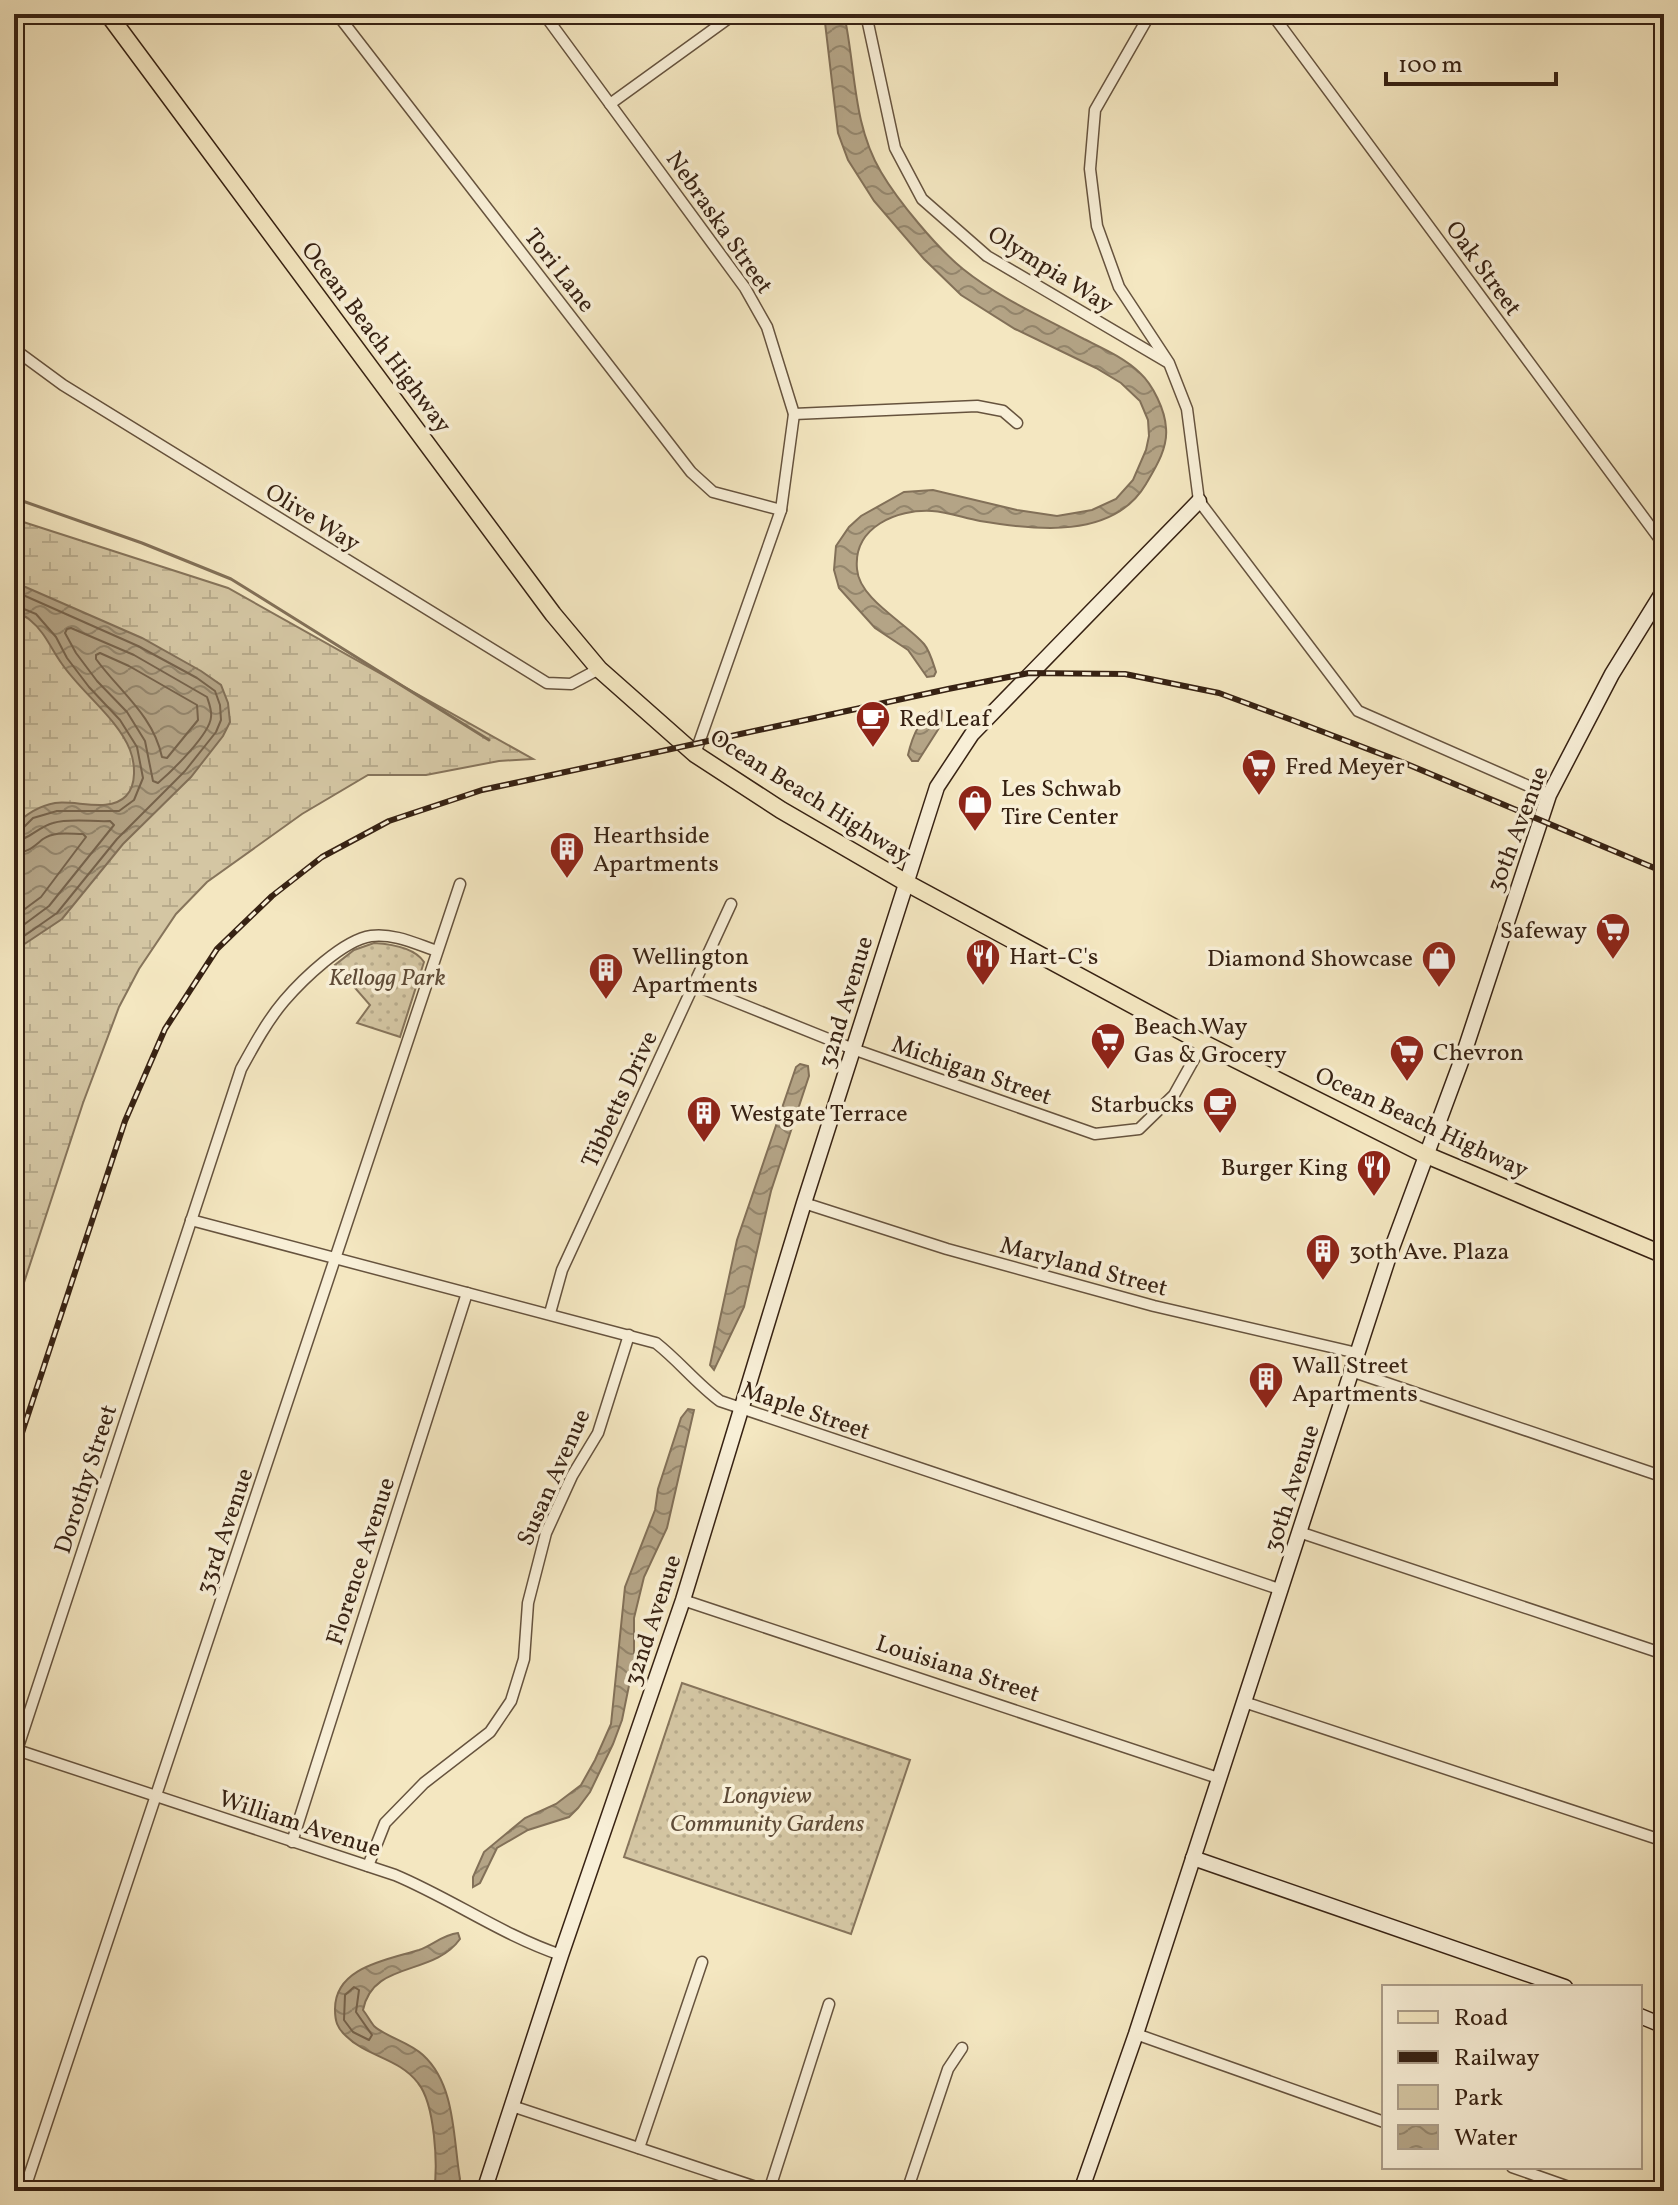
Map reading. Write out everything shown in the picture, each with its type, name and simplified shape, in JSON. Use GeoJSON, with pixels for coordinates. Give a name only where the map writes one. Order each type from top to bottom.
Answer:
{"type":"FeatureCollection","features":[{"type":"Feature","properties":{"kind":"main road","name":"Ocean Beach Highway"},"geometry":{"type":"LineString","coordinates":[[108,14],[553,614],[599,669],[695,754],[781,810],[905,882],[1203,1043],[1424,1154],[1664,1255]]}},
{"type":"Feature","properties":{"kind":"street","name":"Tori Lane"},"geometry":{"type":"LineString","coordinates":[[337,14],[691,472],[713,492],[781,510]]}},
{"type":"Feature","properties":{"kind":"street","name":"Nebraska Street"},"geometry":{"type":"LineString","coordinates":[[544,14],[745,288],[767,327],[794,414],[781,510],[695,754]]}},
{"type":"Feature","properties":{"kind":"street","name":"Olympia Way"},"geometry":{"type":"LineString","coordinates":[[866,14],[895,148],[922,199],[987,256],[1169,363]]}},
{"type":"Feature","properties":{"kind":"street"},"geometry":{"type":"LineString","coordinates":[[1150,14],[1095,110],[1090,169],[1097,226],[1119,287],[1169,363],[1187,409],[1199,501],[1358,711],[1549,795]]}},
{"type":"Feature","properties":{"kind":"street","name":"Oak Street"},"geometry":{"type":"LineString","coordinates":[[1272,14],[1664,545]]}},
{"type":"Feature","properties":{"kind":"street"},"geometry":{"type":"LineString","coordinates":[[610,104],[729,18]]}},
{"type":"Feature","properties":{"kind":"street","name":"Olive Way"},"geometry":{"type":"LineString","coordinates":[[14,349],[76,393],[547,683],[571,684],[599,669]]}},
{"type":"Feature","properties":{"kind":"street"},"geometry":{"type":"LineString","coordinates":[[794,414],[977,406],[1003,411],[1017,423]]}},
{"type":"Feature","properties":{"kind":"street","name":"32nd Avenue"},"geometry":{"type":"LineString","coordinates":[[484,2191],[683,1600],[804,1203],[937,787],[972,734],[1199,501]]}},
{"type":"Feature","properties":{"kind":"street","name":"30th Avenue"},"geometry":{"type":"LineString","coordinates":[[1081,2191],[1136,2034],[1357,1353],[1424,1154],[1462,1059],[1549,795],[1612,674],[1664,590]]}},
{"type":"Feature","properties":{"kind":"street","name":"33rd Avenue"},"geometry":{"type":"LineString","coordinates":[[24,2191],[460,884]]}},
{"type":"Feature","properties":{"kind":"street","name":"Tibbetts Drive"},"geometry":{"type":"LineString","coordinates":[[550,1313],[562,1270],[731,904]]}},
{"type":"Feature","properties":{"kind":"street","name":"Dorothy Street"},"geometry":{"type":"LineString","coordinates":[[17,1750],[241,1069],[283,1002],[353,942],[369,936],[393,937],[437,951]]}},
{"type":"Feature","properties":{"kind":"street","name":"Michigan Street"},"geometry":{"type":"LineString","coordinates":[[694,985],[853,1049],[1095,1134],[1139,1129],[1174,1095],[1203,1043]]}},
{"type":"Feature","properties":{"kind":"street","name":"Maryland Street"},"geometry":{"type":"LineString","coordinates":[[804,1203],[947,1249],[1141,1303],[1357,1353]]}},
{"type":"Feature","properties":{"kind":"street","name":"Maple Street"},"geometry":{"type":"LineString","coordinates":[[191,1220],[656,1343],[676,1358],[699,1385],[720,1401],[741,1410],[1282,1590]]}},
{"type":"Feature","properties":{"kind":"street","name":"Florence Avenue"},"geometry":{"type":"LineString","coordinates":[[292,1842],[467,1293]]}},
{"type":"Feature","properties":{"kind":"street","name":"Susan Avenue"},"geometry":{"type":"LineString","coordinates":[[368,1866],[385,1823],[424,1783],[490,1732],[511,1701],[524,1659],[528,1603],[546,1533],[572,1476],[598,1433],[629,1335]]}},
{"type":"Feature","properties":{"kind":"street"},"geometry":{"type":"LineString","coordinates":[[1351,1371],[1664,1477]]}},
{"type":"Feature","properties":{"kind":"street"},"geometry":{"type":"LineString","coordinates":[[1299,1532],[1664,1654]]}},
{"type":"Feature","properties":{"kind":"street","name":"Louisiana Street"},"geometry":{"type":"LineString","coordinates":[[683,1600],[1218,1778]]}},
{"type":"Feature","properties":{"kind":"street"},"geometry":{"type":"LineString","coordinates":[[1244,1702],[1664,1841]]}},
{"type":"Feature","properties":{"kind":"street","name":"William Avenue"},"geometry":{"type":"LineString","coordinates":[[17,1750],[368,1866],[439,1894],[492,1926],[561,1955]]}},
{"type":"Feature","properties":{"kind":"street"},"geometry":{"type":"LineString","coordinates":[[1193,1858],[1559,1985]]}},
{"type":"Feature","properties":{"kind":"street"},"geometry":{"type":"LineString","coordinates":[[639,2148],[702,1962]]}},
{"type":"Feature","properties":{"kind":"street"},"geometry":{"type":"LineString","coordinates":[[512,2106],[769,2191],[829,2004]]}},
{"type":"Feature","properties":{"kind":"street"},"geometry":{"type":"LineString","coordinates":[[1642,2017],[1664,2026]]}},
{"type":"Feature","properties":{"kind":"street"},"geometry":{"type":"LineString","coordinates":[[1136,2034],[1382,2121]]}},
{"type":"Feature","properties":{"kind":"street"},"geometry":{"type":"LineString","coordinates":[[907,2191],[948,2069],[962,2048]]}},
{"type":"Feature","properties":{"kind":"street"},"geometry":{"type":"LineString","coordinates":[[1518,2169],[1580,2191]]}},
{"type":"Feature","properties":{"kind":"green space"},"geometry":{"type":"Polygon","coordinates":[[[14,519],[228,588],[533,759],[499,761],[426,775],[368,775],[302,814],[207,882],[176,914],[139,969],[119,1007],[83,1103],[14,1313],[14,519]]]}},
{"type":"Feature","properties":{"kind":"green space","name":"Kellogg Park"},"geometry":{"type":"Polygon","coordinates":[[[374,943],[408,950],[424,962],[400,1037],[357,1023],[370,1005],[335,965],[354,950],[374,943]]]}},
{"type":"Feature","properties":{"kind":"green space","name":"Longview Community Gardens"},"geometry":{"type":"Polygon","coordinates":[[[682,1683],[910,1760],[851,1934],[624,1857],[682,1683]]]}},
{"type":"Feature","properties":{"kind":"water"},"geometry":{"type":"Polygon","coordinates":[[[824,14],[844,14],[865,134],[881,172],[919,224],[953,260],[977,279],[1134,368],[1154,391],[1165,421],[1163,450],[1146,484],[1132,502],[1114,515],[1093,523],[1071,527],[1024,527],[919,511],[892,517],[870,532],[858,554],[860,580],[884,610],[924,644],[936,672],[934,676],[927,677],[908,650],[875,628],[839,588],[834,570],[836,546],[849,527],[861,516],[904,492],[933,490],[1057,516],[1092,510],[1116,499],[1133,480],[1146,450],[1148,420],[1140,401],[1121,383],[1015,329],[961,295],[924,259],[874,201],[848,160],[838,133],[824,14]]]}},
{"type":"Feature","properties":{"kind":"water"},"geometry":{"type":"Polygon","coordinates":[[[14,582],[142,638],[201,671],[221,685],[228,703],[230,722],[191,777],[123,844],[62,919],[14,951],[14,826],[33,811],[49,804],[102,805],[119,801],[130,791],[134,774],[130,750],[117,727],[70,674],[40,630],[14,611],[14,582]]]}},
{"type":"Feature","properties":{"kind":"water"},"geometry":{"type":"Polygon","coordinates":[[[935,708],[942,711],[941,725],[918,761],[912,761],[908,755],[914,735],[920,723],[935,708]]]}},
{"type":"Feature","properties":{"kind":"water"},"geometry":{"type":"Polygon","coordinates":[[[800,1064],[808,1066],[809,1076],[771,1191],[744,1307],[714,1370],[710,1365],[737,1240],[796,1067],[800,1064]]]}},
{"type":"Feature","properties":{"kind":"water"},"geometry":{"type":"Polygon","coordinates":[[[688,1409],[694,1410],[667,1528],[644,1577],[634,1618],[634,1661],[622,1720],[613,1744],[590,1792],[578,1808],[569,1817],[528,1830],[497,1848],[480,1883],[473,1887],[473,1877],[484,1852],[525,1818],[556,1804],[581,1785],[595,1760],[611,1724],[625,1587],[655,1510],[658,1489],[681,1418],[688,1409]]]}},
{"type":"Feature","properties":{"kind":"water"},"geometry":{"type":"Polygon","coordinates":[[[458,1933],[460,1939],[448,1951],[379,1983],[369,1994],[363,2010],[379,2030],[423,2055],[442,2081],[451,2113],[460,2179],[457,2191],[434,2191],[434,2135],[424,2093],[402,2068],[363,2049],[346,2036],[337,2024],[335,2009],[337,1995],[353,1975],[378,1962],[419,1950],[458,1933]]]}},
{"type":"Feature","properties":{"kind":"waterway"},"geometry":{"type":"LineString","coordinates":[[14,498],[142,543],[231,579],[489,740]]}},
{"type":"Feature","properties":{"kind":"railway"},"geometry":{"type":"LineString","coordinates":[[14,1457],[125,1121],[165,1029],[217,949],[272,896],[322,857],[389,821],[482,790],[948,689],[1029,673],[1125,674],[1219,693],[1402,762],[1664,872]]}},
{"type":"Feature","properties":{"kind":"place","name":"Red Leaf"},"geometry":{"type":"Point","coordinates":[873,749]}},
{"type":"Feature","properties":{"kind":"place","name":"Fred Meyer"},"geometry":{"type":"Point","coordinates":[1259,797]}},
{"type":"Feature","properties":{"kind":"place","name":"Les Schwab Tire Center"},"geometry":{"type":"Point","coordinates":[975,833]}},
{"type":"Feature","properties":{"kind":"place","name":"Hearthside Apartments"},"geometry":{"type":"Point","coordinates":[567,880]}},
{"type":"Feature","properties":{"kind":"place","name":"Safeway"},"geometry":{"type":"Point","coordinates":[1613,961]}},
{"type":"Feature","properties":{"kind":"place","name":"Hart-C's"},"geometry":{"type":"Point","coordinates":[983,987]}},
{"type":"Feature","properties":{"kind":"place","name":"Diamond Showcase"},"geometry":{"type":"Point","coordinates":[1439,989]}},
{"type":"Feature","properties":{"kind":"place","name":"Wellington Apartments"},"geometry":{"type":"Point","coordinates":[606,1001]}},
{"type":"Feature","properties":{"kind":"place","name":"Beach Way Gas & Grocery"},"geometry":{"type":"Point","coordinates":[1108,1071]}},
{"type":"Feature","properties":{"kind":"place","name":"Chevron"},"geometry":{"type":"Point","coordinates":[1407,1083]}},
{"type":"Feature","properties":{"kind":"place","name":"Starbucks"},"geometry":{"type":"Point","coordinates":[1220,1135]}},
{"type":"Feature","properties":{"kind":"place","name":"Westgate Terrace"},"geometry":{"type":"Point","coordinates":[704,1144]}},
{"type":"Feature","properties":{"kind":"place","name":"Burger King"},"geometry":{"type":"Point","coordinates":[1374,1198]}},
{"type":"Feature","properties":{"kind":"place","name":"30th Ave. Plaza"},"geometry":{"type":"Point","coordinates":[1323,1282]}},
{"type":"Feature","properties":{"kind":"place","name":"Wall Street Apartments"},"geometry":{"type":"Point","coordinates":[1266,1410]}}]}
